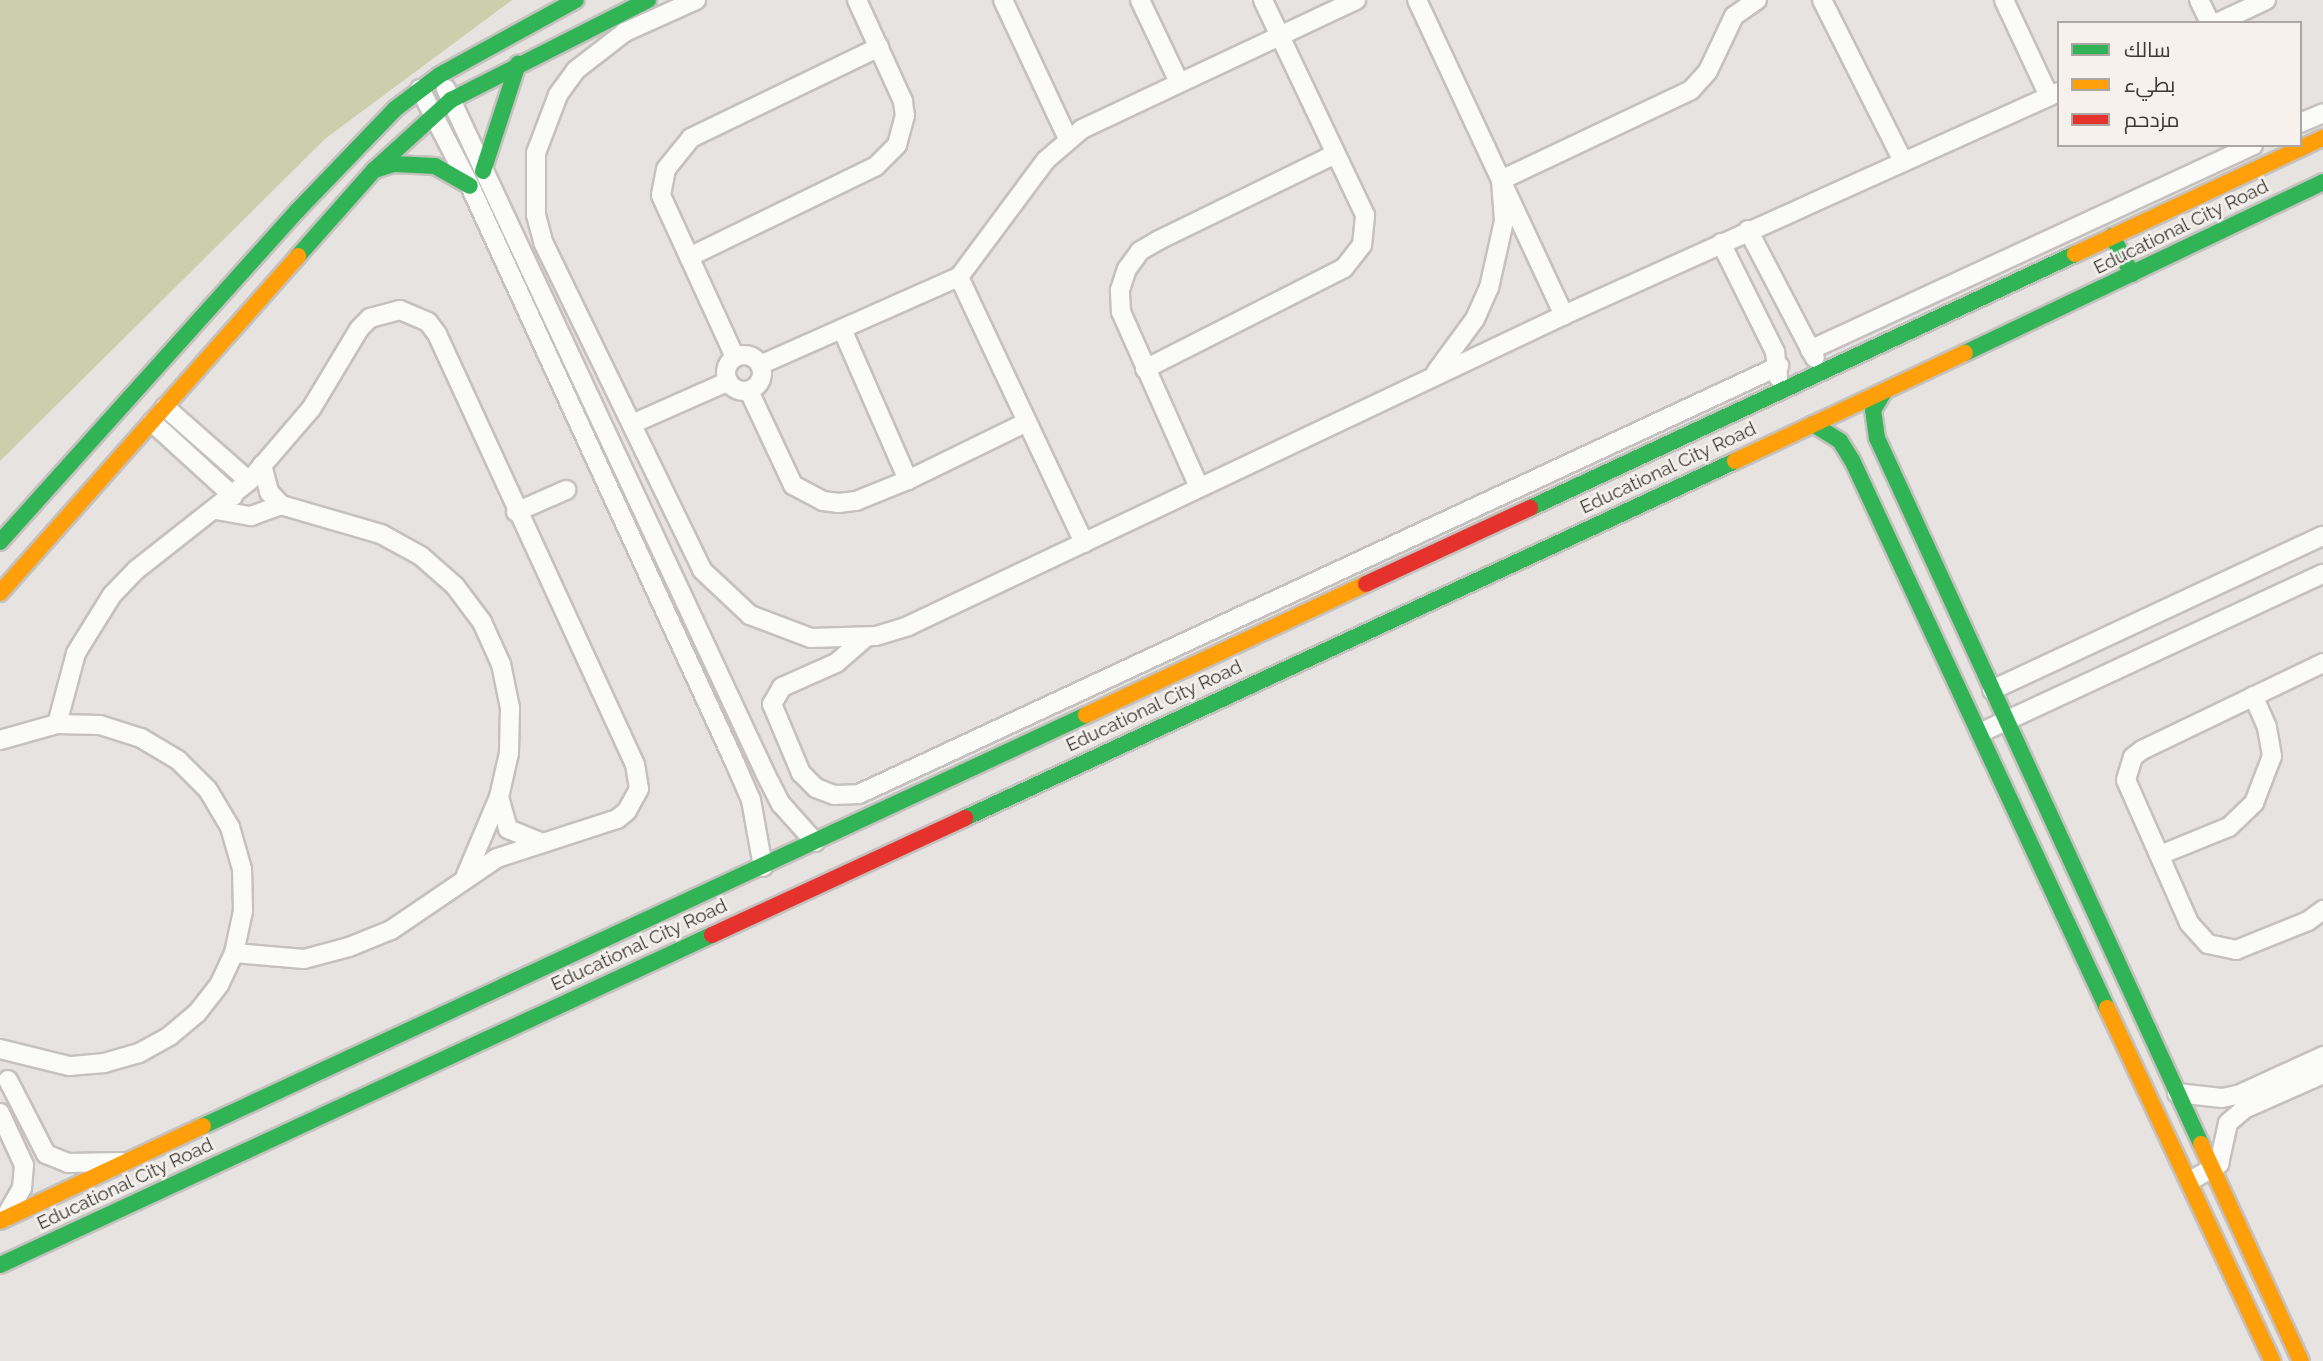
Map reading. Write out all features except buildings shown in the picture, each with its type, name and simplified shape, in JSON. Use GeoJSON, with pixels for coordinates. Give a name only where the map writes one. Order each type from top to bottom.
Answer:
{"type":"FeatureCollection","features":[{"type":"Feature","properties":{"kind":"street"},"geometry":{"type":"LineString","coordinates":[[0,542],[306,201],[420,89],[440,75],[576,0]]}},
{"type":"Feature","properties":{"kind":"street"},"geometry":{"type":"LineString","coordinates":[[0,593],[374,170],[432,116],[451,100],[518,64],[648,0]]}},
{"type":"Feature","properties":{"kind":"street"},"geometry":{"type":"LineString","coordinates":[[696,0],[625,32],[576,70],[558,95],[536,153],[533,184],[544,244],[702,570],[724,595],[779,629],[811,638],[864,638],[908,626],[1564,315],[2054,94],[2004,0]]}},
{"type":"Feature","properties":{"kind":"street"},"geometry":{"type":"LineString","coordinates":[[689,257],[888,157],[903,131],[903,101],[857,0]]}},
{"type":"Feature","properties":{"kind":"street"},"geometry":{"type":"LineString","coordinates":[[1003,0],[1068,139]]}},
{"type":"Feature","properties":{"kind":"street"},"geometry":{"type":"LineString","coordinates":[[1140,0],[1179,82]]}},
{"type":"Feature","properties":{"kind":"street"},"geometry":{"type":"LineString","coordinates":[[1145,369],[1344,268],[1354,258],[1366,230],[1364,215],[1263,0]]}},
{"type":"Feature","properties":{"kind":"street"},"geometry":{"type":"LineString","coordinates":[[761,365],[958,276],[1046,160],[1068,139],[1179,82],[1356,0]]}},
{"type":"Feature","properties":{"kind":"street"},"geometry":{"type":"LineString","coordinates":[[1418,0],[1564,315]]}},
{"type":"Feature","properties":{"kind":"street"},"geometry":{"type":"LineString","coordinates":[[1501,180],[1691,90],[1709,71],[1734,16],[1757,0]]}},
{"type":"Feature","properties":{"kind":"street"},"geometry":{"type":"LineString","coordinates":[[1822,0],[1903,161]]}},
{"type":"Feature","properties":{"kind":"street"},"geometry":{"type":"LineString","coordinates":[[2199,0],[2209,21]]}},
{"type":"Feature","properties":{"kind":"street"},"geometry":{"type":"LineString","coordinates":[[2221,21],[2266,0]]}},
{"type":"Feature","properties":{"kind":"street"},"geometry":{"type":"LineString","coordinates":[[735,357],[661,195],[666,169],[681,146],[879,47]]}},
{"type":"Feature","properties":{"kind":"street"},"geometry":{"type":"LineString","coordinates":[[483,170],[518,64]]}},
{"type":"Feature","properties":{"kind":"street"},"geometry":{"type":"LineString","coordinates":[[440,75],[766,775],[781,804],[815,842]]}},
{"type":"Feature","properties":{"kind":"street"},"geometry":{"type":"LineString","coordinates":[[420,89],[470,186],[751,800],[763,867]]}},
{"type":"Feature","properties":{"kind":"street"},"geometry":{"type":"LineString","coordinates":[[2302,123],[2323,113]]}},
{"type":"Feature","properties":{"kind":"street","name":"Educational City Road"},"geometry":{"type":"LineString","coordinates":[[2,1220],[125,1163],[367,1072],[1495,548],[1770,396],[2323,138]]}},
{"type":"Feature","properties":{"kind":"street"},"geometry":{"type":"LineString","coordinates":[[1810,350],[2249,147]]}},
{"type":"Feature","properties":{"kind":"street"},"geometry":{"type":"LineString","coordinates":[[1199,487],[1122,312],[1120,290],[1127,269],[1140,251],[1335,155]]}},
{"type":"Feature","properties":{"kind":"street"},"geometry":{"type":"LineString","coordinates":[[374,170],[414,163],[435,166],[470,186]]}},
{"type":"Feature","properties":{"kind":"street"},"geometry":{"type":"LineString","coordinates":[[1432,377],[1475,319],[1489,288],[1504,221],[1501,180]]}},
{"type":"Feature","properties":{"kind":"street","name":"Educational City Road"},"geometry":{"type":"LineString","coordinates":[[0,1265],[367,1072],[815,842],[1495,548],[1812,424],[2323,182]]}},
{"type":"Feature","properties":{"kind":"street"},"geometry":{"type":"LineString","coordinates":[[1748,230],[1810,350],[1829,369]]}},
{"type":"Feature","properties":{"kind":"street"},"geometry":{"type":"LineString","coordinates":[[2112,236],[2132,274]]}},
{"type":"Feature","properties":{"kind":"street"},"geometry":{"type":"LineString","coordinates":[[1721,243],[1779,366],[1770,396]]}},
{"type":"Feature","properties":{"kind":"street"},"geometry":{"type":"LineString","coordinates":[[958,276],[1084,543]]}},
{"type":"Feature","properties":{"kind":"street"},"geometry":{"type":"LineString","coordinates":[[57,724],[76,653],[113,595],[153,555],[216,510],[249,481],[311,409],[359,328],[377,315],[400,310],[428,322],[438,334],[516,512],[639,776],[635,801],[617,818],[538,841],[466,875],[401,923],[349,947],[304,959],[234,953]]}},
{"type":"Feature","properties":{"kind":"street"},"geometry":{"type":"LineString","coordinates":[[842,330],[908,480]]}},
{"type":"Feature","properties":{"kind":"street"},"geometry":{"type":"LineString","coordinates":[[749,355],[761,365],[759,383],[749,391],[737,390],[727,382],[726,368],[735,357],[749,355]]}},
{"type":"Feature","properties":{"kind":"street"},"geometry":{"type":"LineString","coordinates":[[864,638],[836,663],[782,688],[772,704],[801,773],[816,788],[834,795],[859,794],[1779,366]]}},
{"type":"Feature","properties":{"kind":"street"},"geometry":{"type":"LineString","coordinates":[[632,425],[727,382]]}},
{"type":"Feature","properties":{"kind":"street"},"geometry":{"type":"LineString","coordinates":[[749,391],[793,485],[807,495],[831,502],[856,501],[908,480],[1027,422]]}},
{"type":"Feature","properties":{"kind":"street"},"geometry":{"type":"LineString","coordinates":[[1884,391],[1873,410],[1874,431],[2301,1361]]}},
{"type":"Feature","properties":{"kind":"street"},"geometry":{"type":"LineString","coordinates":[[165,407],[249,481]]}},
{"type":"Feature","properties":{"kind":"street"},"geometry":{"type":"LineString","coordinates":[[152,422],[233,496]]}},
{"type":"Feature","properties":{"kind":"street"},"geometry":{"type":"LineString","coordinates":[[1812,424],[1840,441],[1852,460],[1982,732],[2272,1361]]}},
{"type":"Feature","properties":{"kind":"street"},"geometry":{"type":"LineString","coordinates":[[262,465],[269,492],[281,505],[381,534],[421,556],[455,586],[482,622],[501,664],[510,708],[509,753],[499,797],[466,875]]}},
{"type":"Feature","properties":{"kind":"street"},"geometry":{"type":"LineString","coordinates":[[516,512],[566,489]]}},
{"type":"Feature","properties":{"kind":"street"},"geometry":{"type":"LineString","coordinates":[[216,510],[251,516],[281,505]]}},
{"type":"Feature","properties":{"kind":"street"},"geometry":{"type":"LineString","coordinates":[[1992,690],[2323,536]]}},
{"type":"Feature","properties":{"kind":"street"},"geometry":{"type":"LineString","coordinates":[[1982,732],[2323,574]]}},
{"type":"Feature","properties":{"kind":"street"},"geometry":{"type":"LineString","coordinates":[[2323,663],[2133,757],[2126,779],[2197,936],[2221,949],[2236,950],[2308,921],[2323,910]]}},
{"type":"Feature","properties":{"kind":"street"},"geometry":{"type":"LineString","coordinates":[[2160,855],[2229,827],[2254,803],[2272,756],[2267,727],[2253,696]]}},
{"type":"Feature","properties":{"kind":"street"},"geometry":{"type":"LineString","coordinates":[[0,740],[57,724],[100,725],[141,738],[178,760],[208,790],[230,827],[242,869],[243,911],[234,953],[219,985],[197,1013],[170,1036],[139,1053],[105,1063],[69,1066],[24,1058],[0,1049]]}},
{"type":"Feature","properties":{"kind":"street"},"geometry":{"type":"LineString","coordinates":[[499,797],[508,829],[538,841]]}},
{"type":"Feature","properties":{"kind":"street"},"geometry":{"type":"LineString","coordinates":[[2177,1093],[2222,1098],[2238,1094],[2323,1056]]}},
{"type":"Feature","properties":{"kind":"street"},"geometry":{"type":"LineString","coordinates":[[24,1058],[4,1082],[46,1154],[68,1163],[125,1163]]}},
{"type":"Feature","properties":{"kind":"street"},"geometry":{"type":"LineString","coordinates":[[2190,1181],[2214,1170],[2223,1156],[2228,1124],[2244,1109],[2323,1074]]}},
{"type":"Feature","properties":{"kind":"street"},"geometry":{"type":"LineString","coordinates":[[0,1113],[24,1165],[22,1188],[2,1220]]}},
{"type":"Feature","properties":{"kind":"street"},"geometry":{"type":"LineString","coordinates":[[24,1165],[46,1154]]}},
{"type":"Feature","properties":{"kind":"green space"},"geometry":{"type":"Polygon","coordinates":[[[0,0],[512,0],[326,138],[0,461],[0,0]]]}},
{"type":"Feature","properties":{"kind":"traffic: fast"},"geometry":{"type":"LineString","coordinates":[[0,542],[297,211],[395,109],[440,75],[576,0]]}},
{"type":"Feature","properties":{"kind":"traffic: fast"},"geometry":{"type":"LineString","coordinates":[[298,256],[374,170],[451,100],[648,0]]}},
{"type":"Feature","properties":{"kind":"traffic: fast"},"geometry":{"type":"LineString","coordinates":[[483,171],[518,64]]}},
{"type":"Feature","properties":{"kind":"traffic: fast"},"geometry":{"type":"LineString","coordinates":[[375,170],[394,164],[435,166],[470,186]]}},
{"type":"Feature","properties":{"kind":"traffic: fast"},"geometry":{"type":"LineString","coordinates":[[1965,353],[2323,182]]}},
{"type":"Feature","properties":{"kind":"traffic: fast"},"geometry":{"type":"LineString","coordinates":[[2112,236],[2132,274]]}},
{"type":"Feature","properties":{"kind":"traffic: fast"},"geometry":{"type":"LineString","coordinates":[[1530,508],[2075,254]]}},
{"type":"Feature","properties":{"kind":"traffic: fast"},"geometry":{"type":"LineString","coordinates":[[1884,392],[1873,410],[1877,438],[2201,1144]]}},
{"type":"Feature","properties":{"kind":"traffic: fast"},"geometry":{"type":"LineString","coordinates":[[1813,424],[1840,441],[1852,460],[2107,1008]]}},
{"type":"Feature","properties":{"kind":"traffic: fast"},"geometry":{"type":"LineString","coordinates":[[965,818],[1735,461]]}},
{"type":"Feature","properties":{"kind":"traffic: fast"},"geometry":{"type":"LineString","coordinates":[[203,1126],[1086,715]]}},
{"type":"Feature","properties":{"kind":"traffic: fast"},"geometry":{"type":"LineString","coordinates":[[0,1265],[712,935]]}},
{"type":"Feature","properties":{"kind":"traffic: slow"},"geometry":{"type":"LineString","coordinates":[[2075,254],[2323,138]]}},
{"type":"Feature","properties":{"kind":"traffic: slow"},"geometry":{"type":"LineString","coordinates":[[0,593],[298,256]]}},
{"type":"Feature","properties":{"kind":"traffic: slow"},"geometry":{"type":"LineString","coordinates":[[1735,461],[1965,353]]}},
{"type":"Feature","properties":{"kind":"traffic: slow"},"geometry":{"type":"LineString","coordinates":[[1086,715],[1366,584]]}},
{"type":"Feature","properties":{"kind":"traffic: slow"},"geometry":{"type":"LineString","coordinates":[[2107,1008],[2272,1361]]}},
{"type":"Feature","properties":{"kind":"traffic: slow"},"geometry":{"type":"LineString","coordinates":[[0,1221],[203,1126]]}},
{"type":"Feature","properties":{"kind":"traffic: slow"},"geometry":{"type":"LineString","coordinates":[[2201,1144],[2301,1361]]}},
{"type":"Feature","properties":{"kind":"traffic: jam"},"geometry":{"type":"LineString","coordinates":[[1366,584],[1530,508]]}},
{"type":"Feature","properties":{"kind":"traffic: jam"},"geometry":{"type":"LineString","coordinates":[[712,935],[965,818]]}}]}
